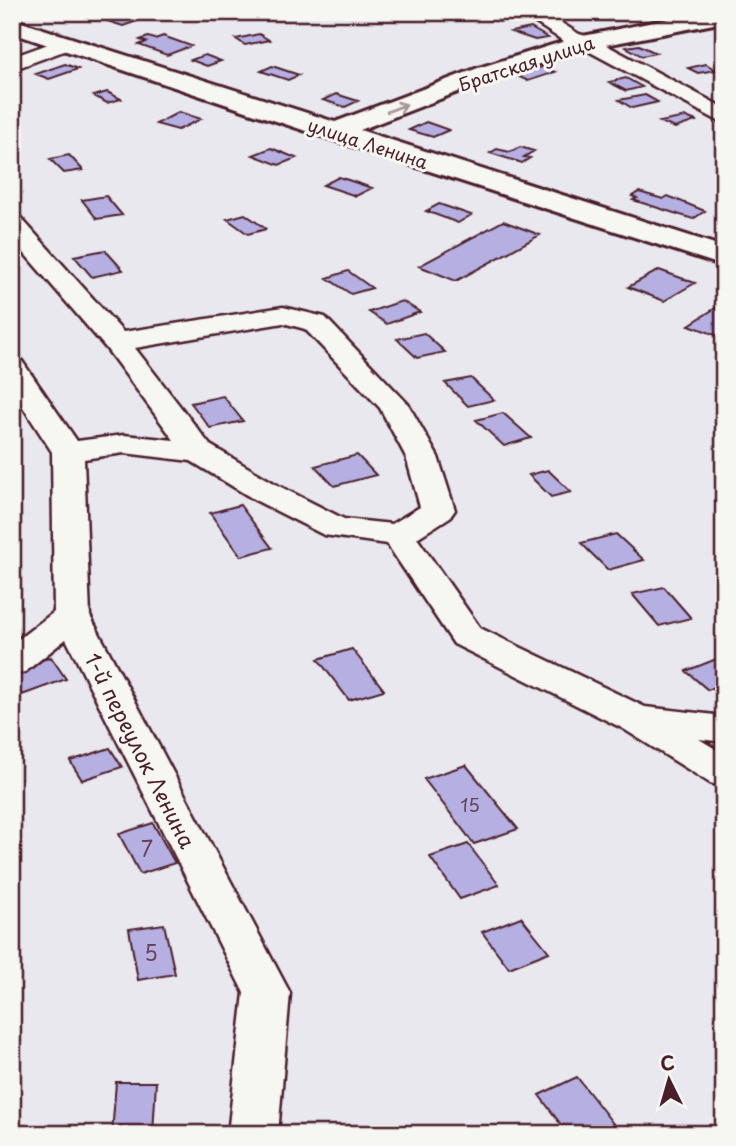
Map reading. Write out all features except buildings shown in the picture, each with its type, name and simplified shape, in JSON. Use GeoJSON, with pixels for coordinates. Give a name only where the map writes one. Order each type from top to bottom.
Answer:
{"type":"FeatureCollection","features":[{"type":"Feature","properties":{"kind":"main road","name":"Братская улица"},"geometry":{"type":"LineString","coordinates":[[333,132],[486,73],[586,42],[724,15]]}},
{"type":"Feature","properties":{"kind":"main road","name":"улица Ленина"},"geometry":{"type":"LineString","coordinates":[[12,26],[724,257]]}},
{"type":"Feature","properties":{"kind":"street"},"geometry":{"type":"LineString","coordinates":[[529,12],[572,38],[586,42],[724,117]]}},
{"type":"Feature","properties":{"kind":"street"},"geometry":{"type":"LineString","coordinates":[[12,64],[65,44]]}},
{"type":"Feature","properties":{"kind":"street"},"geometry":{"type":"LineString","coordinates":[[12,223],[116,342],[199,452],[267,493],[336,528],[398,535],[438,510],[422,457],[393,404],[315,323],[283,315],[116,342]]}},
{"type":"Feature","properties":{"kind":"street"},"geometry":{"type":"LineString","coordinates":[[12,367],[68,452],[124,444],[199,452]]}},
{"type":"Feature","properties":{"kind":"street","name":"1-й переулок Ленина"},"geometry":{"type":"LineString","coordinates":[[68,452],[72,616],[267,993],[253,1134]]}},
{"type":"Feature","properties":{"kind":"street"},"geometry":{"type":"LineString","coordinates":[[398,535],[467,636],[636,719],[724,773]]}},
{"type":"Feature","properties":{"kind":"street"},"geometry":{"type":"LineString","coordinates":[[12,663],[72,616]]}},
{"type":"Feature","properties":{"kind":"street"},"geometry":{"type":"LineString","coordinates":[[636,719],[724,729]]}}]}
